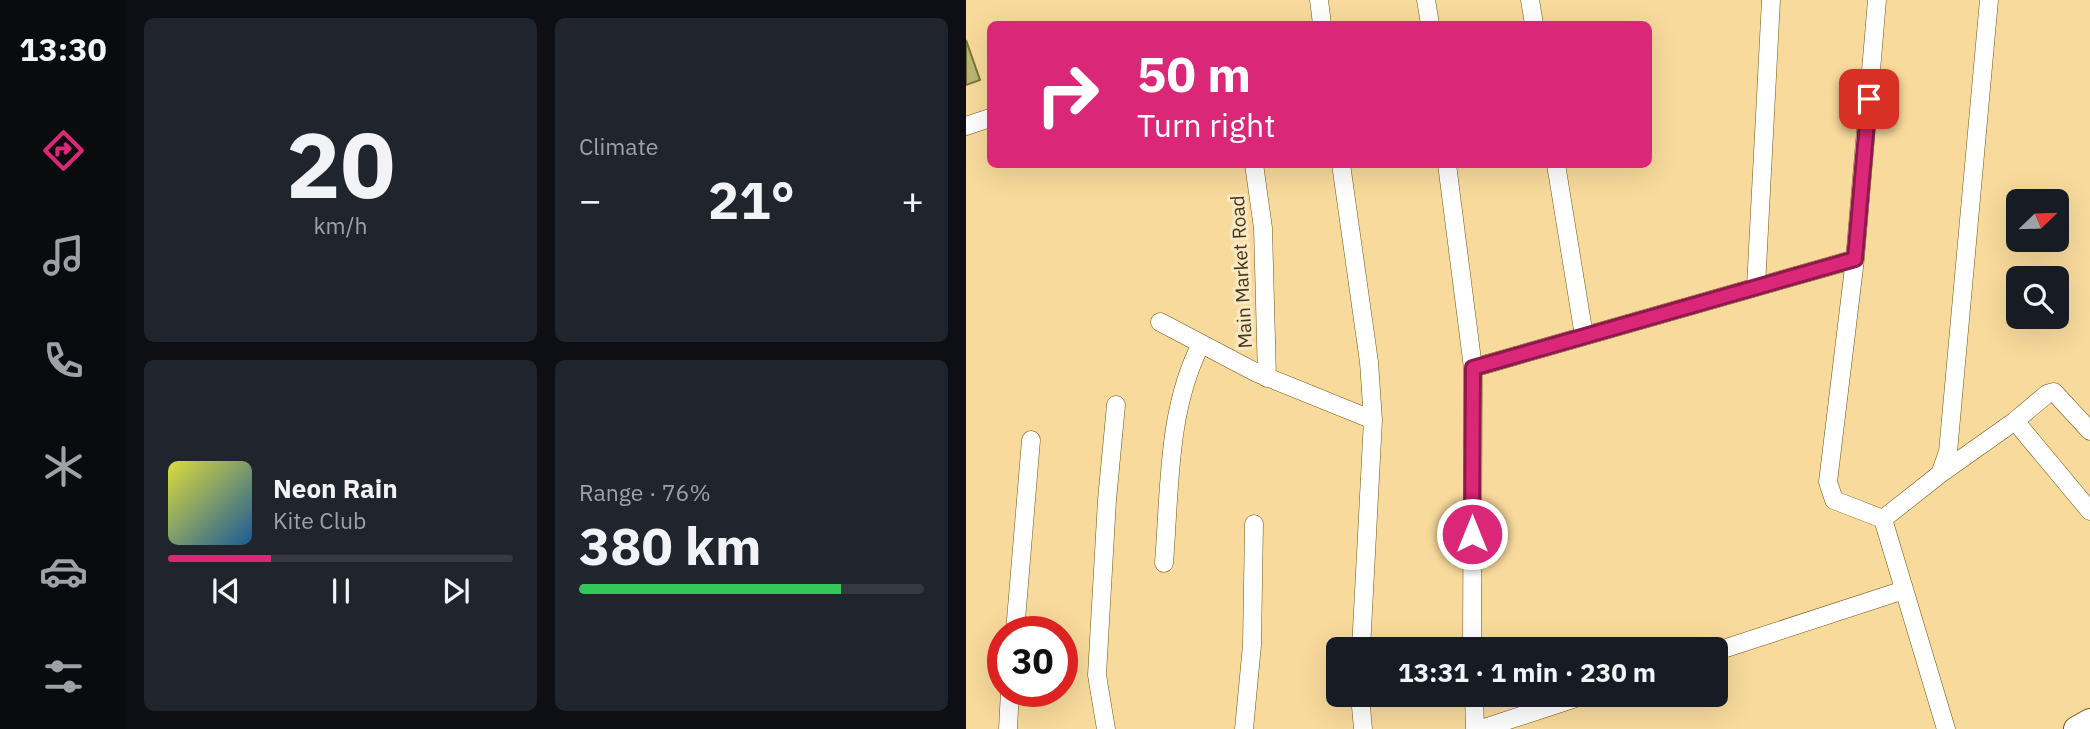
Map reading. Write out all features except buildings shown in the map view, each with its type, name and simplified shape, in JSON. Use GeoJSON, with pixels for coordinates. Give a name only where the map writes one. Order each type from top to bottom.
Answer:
{"type":"FeatureCollection","features":[{"type":"Feature","properties":{"kind":"street"},"geometry":{"type":"LineString","coordinates":[[1319,0],[1322,21]]}},
{"type":"Feature","properties":{"kind":"street"},"geometry":{"type":"LineString","coordinates":[[1426,0],[1430,21]]}},
{"type":"Feature","properties":{"kind":"street"},"geometry":{"type":"LineString","coordinates":[[1530,0],[1534,21]]}},
{"type":"Feature","properties":{"kind":"street"},"geometry":{"type":"LineString","coordinates":[[1756,287],[1771,0]]}},
{"type":"Feature","properties":{"kind":"street"},"geometry":{"type":"LineString","coordinates":[[1877,0],[1855,259],[1828,482],[1835,500],[1883,519]]}},
{"type":"Feature","properties":{"kind":"street"},"geometry":{"type":"LineString","coordinates":[[1940,474],[1948,452],[1989,0]]}},
{"type":"Feature","properties":{"kind":"street"},"geometry":{"type":"LineString","coordinates":[[966,126],[987,119]]}},
{"type":"Feature","properties":{"kind":"street","name":"Main Market Road"},"geometry":{"type":"LineString","coordinates":[[1255,168],[1263,228],[1267,378]]}},
{"type":"Feature","properties":{"kind":"street"},"geometry":{"type":"LineString","coordinates":[[1342,168],[1369,362],[1373,420],[1362,637]]}},
{"type":"Feature","properties":{"kind":"street"},"geometry":{"type":"LineString","coordinates":[[1448,168],[1473,368],[1472,637]]}},
{"type":"Feature","properties":{"kind":"street"},"geometry":{"type":"LineString","coordinates":[[1557,168],[1584,336]]}},
{"type":"Feature","properties":{"kind":"street"},"geometry":{"type":"LineString","coordinates":[[1473,368],[1855,259]]}},
{"type":"Feature","properties":{"kind":"street"},"geometry":{"type":"LineString","coordinates":[[1160,322],[1267,378],[1373,420]]}},
{"type":"Feature","properties":{"kind":"street"},"geometry":{"type":"LineString","coordinates":[[1164,563],[1177,413],[1185,379],[1201,344]]}},
{"type":"Feature","properties":{"kind":"street"},"geometry":{"type":"LineString","coordinates":[[1883,519],[1940,474],[2015,421],[2046,394],[2054,392],[2090,430]]}},
{"type":"Feature","properties":{"kind":"street"},"geometry":{"type":"LineString","coordinates":[[1106,729],[1097,675],[1107,500],[1116,405]]}},
{"type":"Feature","properties":{"kind":"street"},"geometry":{"type":"LineString","coordinates":[[2015,421],[2090,511]]}},
{"type":"Feature","properties":{"kind":"street"},"geometry":{"type":"LineString","coordinates":[[1016,616],[1031,440]]}},
{"type":"Feature","properties":{"kind":"street"},"geometry":{"type":"LineString","coordinates":[[1883,519],[1946,729]]}},
{"type":"Feature","properties":{"kind":"street"},"geometry":{"type":"LineString","coordinates":[[1244,729],[1252,645],[1254,524]]}},
{"type":"Feature","properties":{"kind":"street"},"geometry":{"type":"LineString","coordinates":[[1728,648],[1904,590]]}},
{"type":"Feature","properties":{"kind":"street"},"geometry":{"type":"LineString","coordinates":[[1008,729],[1009,707]]}},
{"type":"Feature","properties":{"kind":"street"},"geometry":{"type":"LineString","coordinates":[[1361,707],[1363,729]]}},
{"type":"Feature","properties":{"kind":"street"},"geometry":{"type":"LineString","coordinates":[[1474,707],[1475,729]]}},
{"type":"Feature","properties":{"kind":"street"},"geometry":{"type":"LineString","coordinates":[[1481,729],[1548,707]]}},
{"type":"Feature","properties":{"kind":"street"},"geometry":{"type":"LineString","coordinates":[[2076,729],[2090,722]]}},
{"type":"Feature","properties":{"kind":"route"},"geometry":{"type":"LineString","coordinates":[[1472,534],[1473,368],[1855,259],[1869,99]]}}]}
